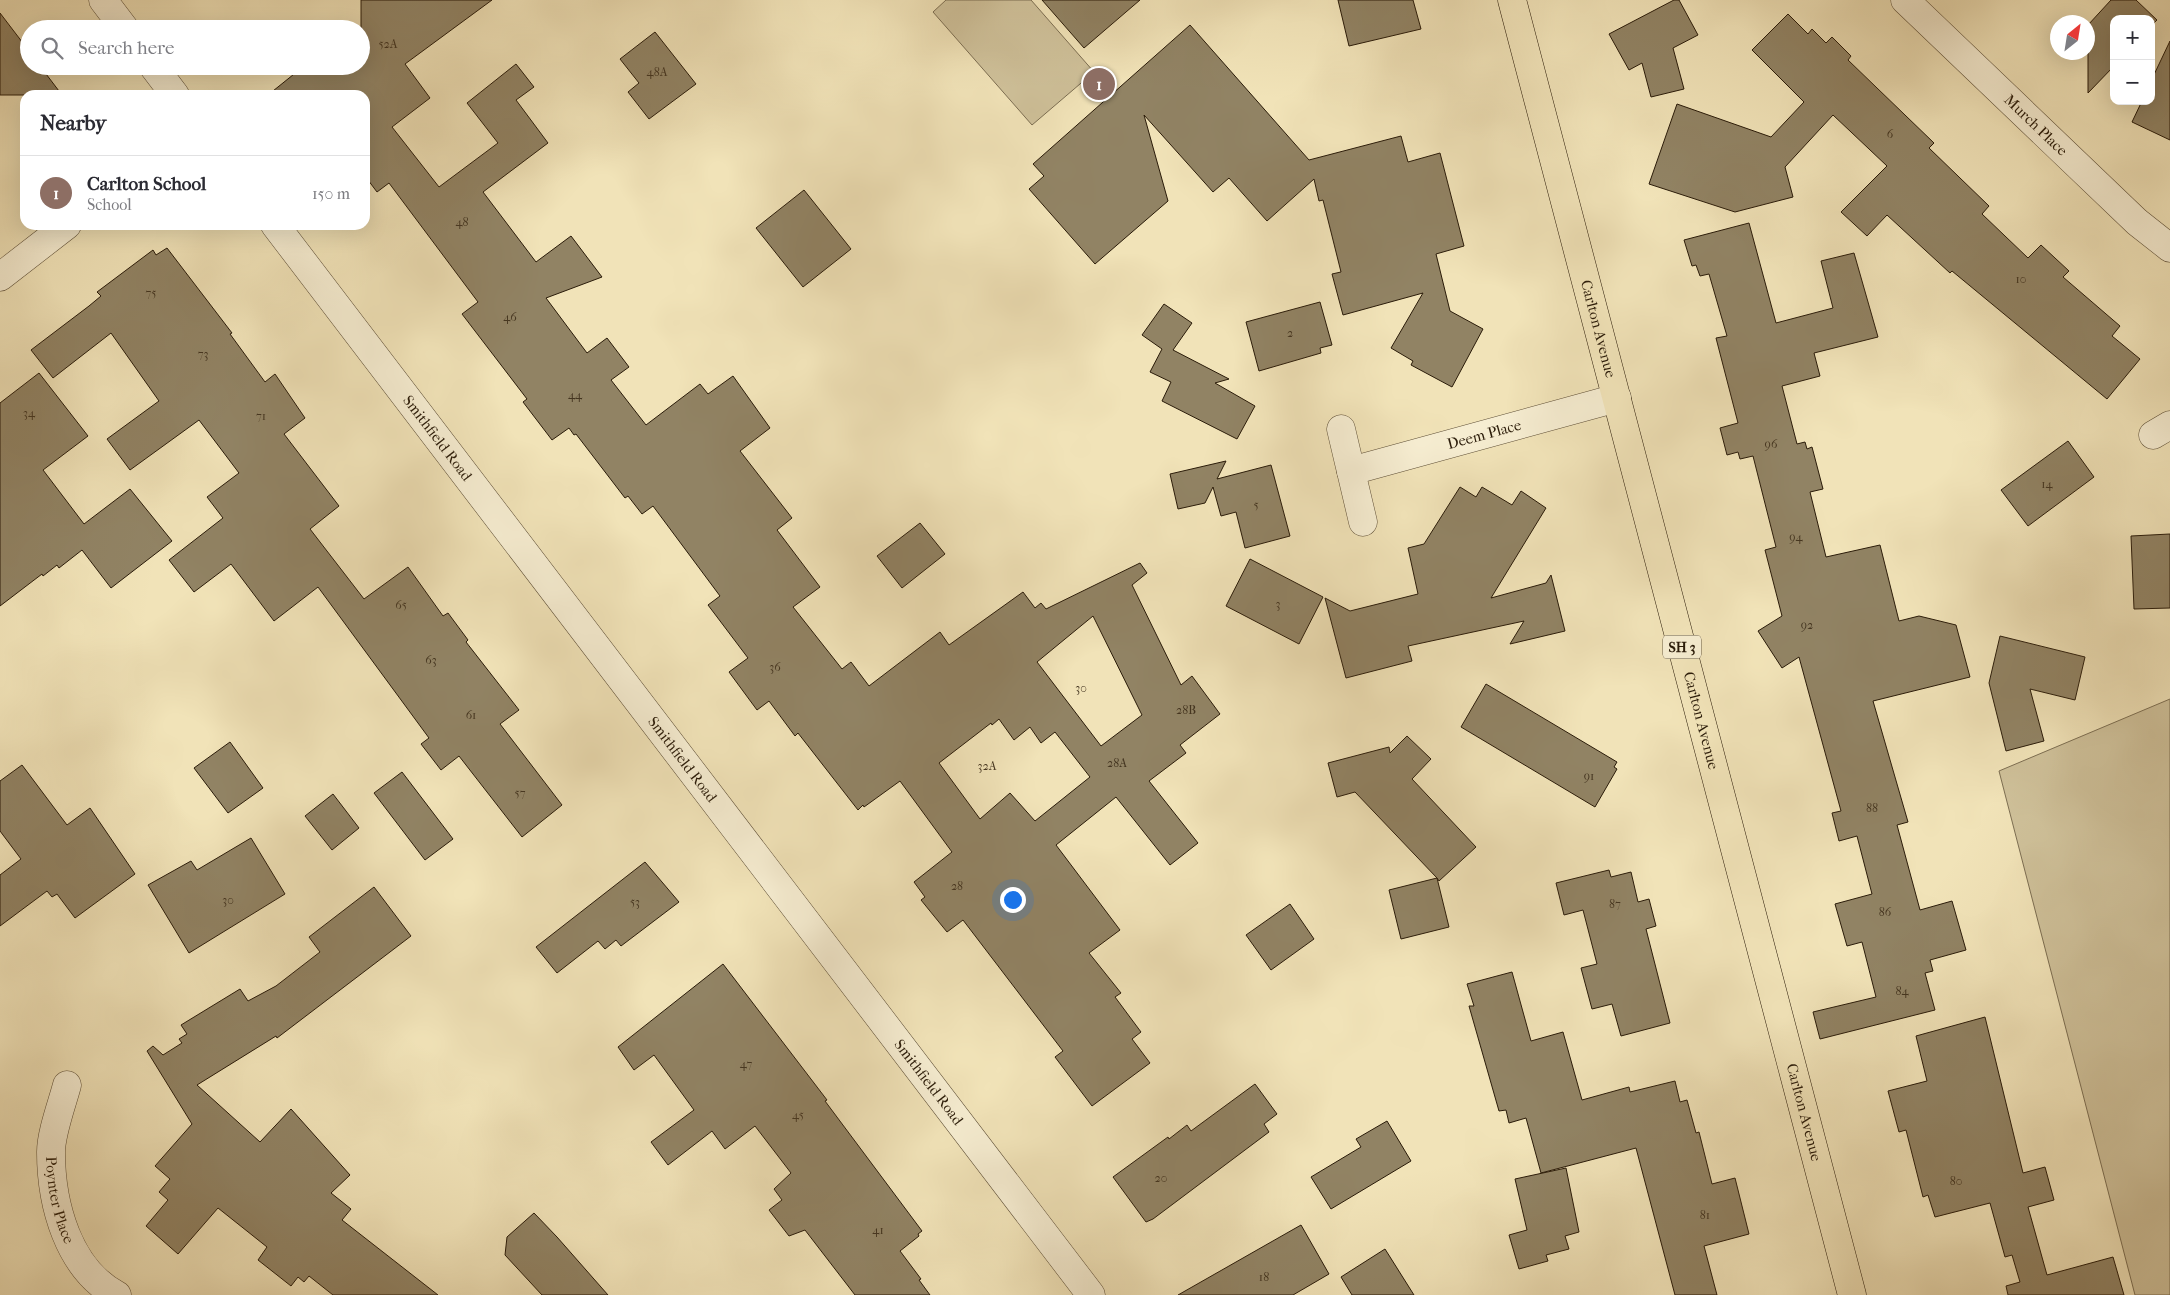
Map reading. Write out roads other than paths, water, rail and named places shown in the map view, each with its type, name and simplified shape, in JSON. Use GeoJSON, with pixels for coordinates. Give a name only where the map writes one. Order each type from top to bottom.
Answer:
{"type":"FeatureCollection","features":[{"type":"Feature","properties":{"kind":"highway","name":"Carlton Avenue"},"geometry":{"type":"LineString","coordinates":[[1512,0],[1852,1295]]}},
{"type":"Feature","properties":{"kind":"street"},"geometry":{"type":"LineString","coordinates":[[103,0],[118,20]]}},
{"type":"Feature","properties":{"kind":"street","name":"Murch Place"},"geometry":{"type":"LineString","coordinates":[[1905,0],[2137,222],[2170,248]]}},
{"type":"Feature","properties":{"kind":"street"},"geometry":{"type":"LineString","coordinates":[[160,75],[171,90]]}},
{"type":"Feature","properties":{"kind":"street"},"geometry":{"type":"LineString","coordinates":[[0,276],[60,230]]}},
{"type":"Feature","properties":{"kind":"street","name":"Smithfield Road"},"geometry":{"type":"LineString","coordinates":[[279,230],[1091,1295]]}},
{"type":"Feature","properties":{"kind":"street","name":"Deem Place"},"geometry":{"type":"LineString","coordinates":[[1351,471],[1617,398]]}},
{"type":"Feature","properties":{"kind":"street"},"geometry":{"type":"LineString","coordinates":[[1341,429],[1363,522]]}},
{"type":"Feature","properties":{"kind":"street","name":"Poynter Place"},"geometry":{"type":"LineString","coordinates":[[67,1085],[51,1150],[55,1196],[64,1231],[81,1263],[106,1289],[117,1295]]}},
{"type":"Feature","properties":{"kind":"place","name":"Carlton School"},"geometry":{"type":"Point","coordinates":[1099,84]}}]}
